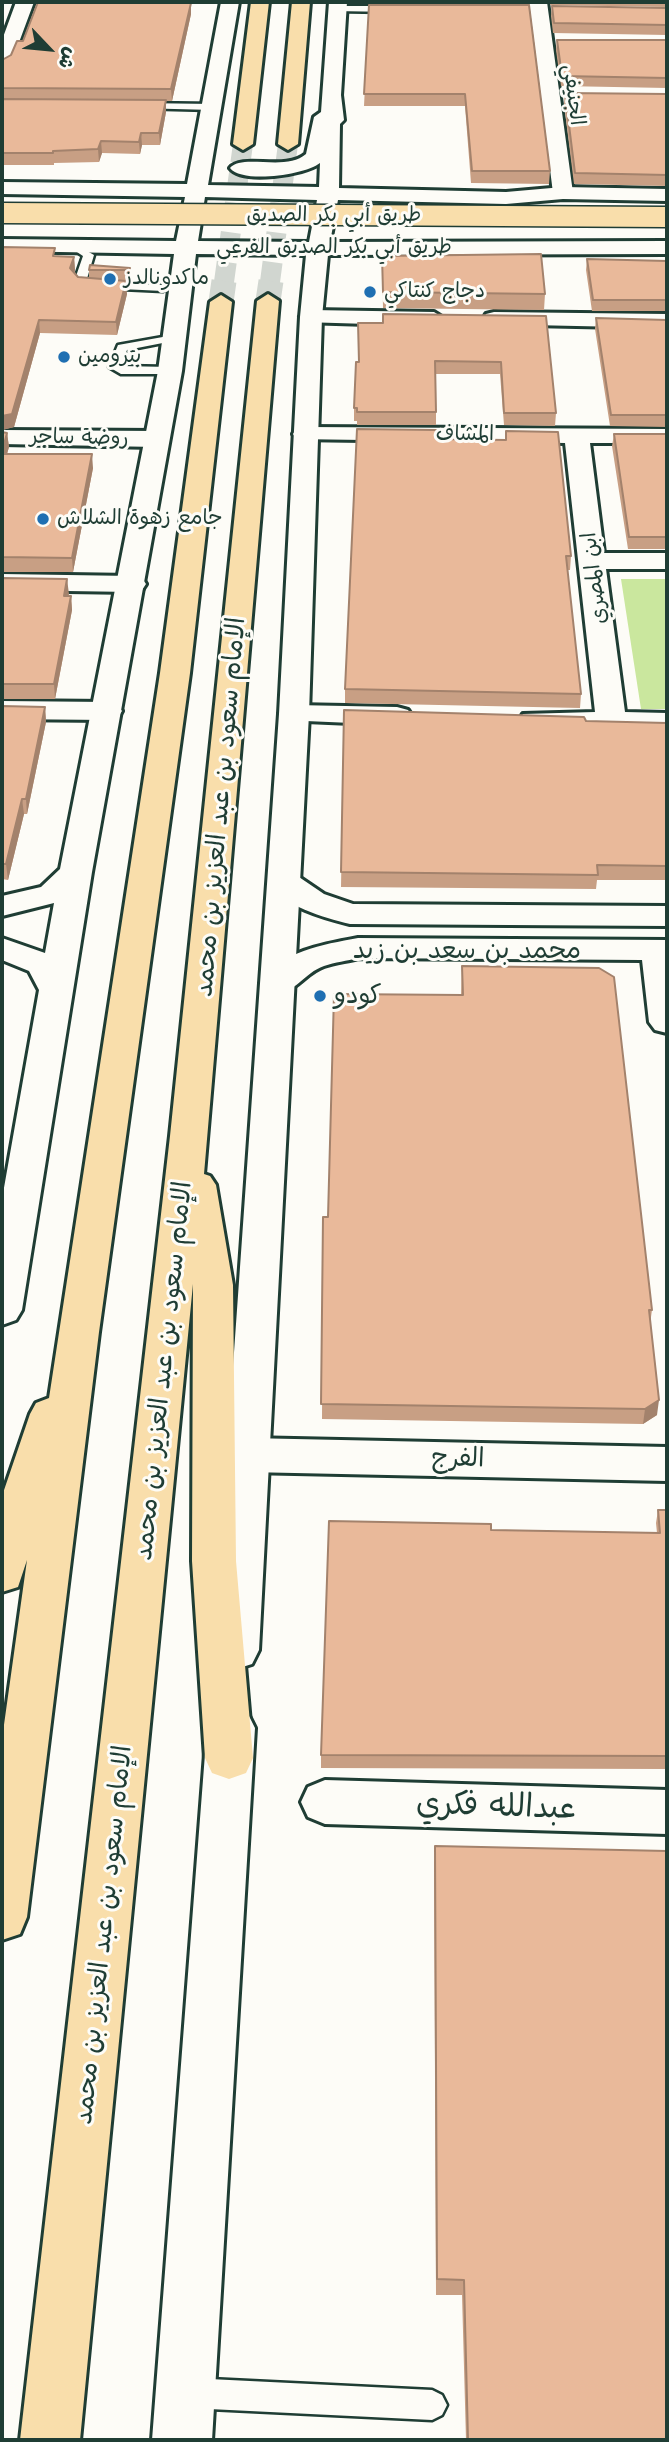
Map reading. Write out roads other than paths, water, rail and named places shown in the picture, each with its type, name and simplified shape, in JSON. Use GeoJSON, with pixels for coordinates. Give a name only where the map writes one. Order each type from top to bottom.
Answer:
{"type":"FeatureCollection","features":[{"type":"Feature","properties":{"kind":"main road"},"geometry":{"type":"LineString","coordinates":[[243,144],[260,2]]}},
{"type":"Feature","properties":{"kind":"main road"},"geometry":{"type":"LineString","coordinates":[[288,145],[301,2]]}},
{"type":"Feature","properties":{"kind":"main road","name":"طريق أبي بكر الصديق"},"geometry":{"type":"LineString","coordinates":[[2,213],[667,217]]}},
{"type":"Feature","properties":{"kind":"main road","name":"طريق أبي بكر الصديق"},"geometry":{"type":"LineString","coordinates":[[2,228],[667,232]]}},
{"type":"Feature","properties":{"kind":"main road"},"geometry":{"type":"LineString","coordinates":[[2,1917],[79,1332],[175,673],[215,282]]}},
{"type":"Feature","properties":{"kind":"main road","name":"الإمام سعود بن عبد العزيز بن محمد"},"geometry":{"type":"LineString","coordinates":[[50,2440],[283,282]]}},
{"type":"Feature","properties":{"kind":"main road"},"geometry":{"type":"LineString","coordinates":[[189,1136],[214,1285],[214,1561],[229,1758]]}},
{"type":"Feature","properties":{"kind":"main road"},"geometry":{"type":"LineString","coordinates":[[2,1574],[8,1542],[79,1332]]}},
{"type":"Feature","properties":{"kind":"street"},"geometry":{"type":"LineString","coordinates":[[2,64],[5,45],[25,2]]}},
{"type":"Feature","properties":{"kind":"street"},"geometry":{"type":"LineString","coordinates":[[2,1310],[76,872],[170,371],[178,292],[230,2]]}},
{"type":"Feature","properties":{"kind":"street"},"geometry":{"type":"LineString","coordinates":[[182,2440],[278,984],[294,714],[311,317],[318,249],[329,194],[331,95],[338,5]]}},
{"type":"Feature","properties":{"kind":"street","name":"الجنيفي"},"geometry":{"type":"LineString","coordinates":[[539,9],[550,41],[549,95],[563,193]]}},
{"type":"Feature","properties":{"kind":"street"},"geometry":{"type":"LineString","coordinates":[[213,107],[215,151],[226,164],[239,168],[276,169],[307,163],[315,156],[331,95]]}},
{"type":"Feature","properties":{"kind":"street"},"geometry":{"type":"LineString","coordinates":[[331,95],[341,174],[359,184],[563,193]]}},
{"type":"Feature","properties":{"kind":"street"},"geometry":{"type":"LineString","coordinates":[[549,95],[575,95]]}},
{"type":"Feature","properties":{"kind":"street","name":"طريق أبي بكر الصديق الفرعي"},"geometry":{"type":"LineString","coordinates":[[78,188],[156,184],[181,174],[213,107]]}},
{"type":"Feature","properties":{"kind":"street","name":"طريق أبي بكر الصديق الفرعي"},"geometry":{"type":"LineString","coordinates":[[2,188],[506,198],[563,193],[667,195]]}},
{"type":"Feature","properties":{"kind":"street"},"geometry":{"type":"LineString","coordinates":[[2,244],[123,240],[156,236],[169,225],[172,214],[156,198],[78,188]]}},
{"type":"Feature","properties":{"kind":"street"},"geometry":{"type":"LineString","coordinates":[[506,198],[394,200],[360,209],[351,219],[351,228],[360,237],[397,246],[529,247]]}},
{"type":"Feature","properties":{"kind":"street","name":"طريق أبي بكر الصديق الفرعي"},"geometry":{"type":"LineString","coordinates":[[2,244],[318,249],[667,248]]}},
{"type":"Feature","properties":{"kind":"street"},"geometry":{"type":"LineString","coordinates":[[73,246],[153,253],[167,262],[163,288],[174,338]]}},
{"type":"Feature","properties":{"kind":"street","name":"طريق أبي بكر الصديق الفرعي"},"geometry":{"type":"LineString","coordinates":[[311,317],[346,257],[366,251],[667,248]]}},
{"type":"Feature","properties":{"kind":"street"},"geometry":{"type":"LineString","coordinates":[[174,338],[198,278],[215,282],[244,264],[283,282],[302,278],[311,317]]}},
{"type":"Feature","properties":{"kind":"street"},"geometry":{"type":"LineString","coordinates":[[311,317],[667,321]]}},
{"type":"Feature","properties":{"kind":"street","name":"المشاف"},"geometry":{"type":"LineString","coordinates":[[305,434],[667,436]]}},
{"type":"Feature","properties":{"kind":"street","name":"ابن المصري"},"geometry":{"type":"LineString","coordinates":[[577,436],[594,561],[611,722]]}},
{"type":"Feature","properties":{"kind":"street","name":"روضة ساجر"},"geometry":{"type":"LineString","coordinates":[[2,437],[156,439]]}},
{"type":"Feature","properties":{"kind":"street"},"geometry":{"type":"LineString","coordinates":[[594,561],[667,561]]}},
{"type":"Feature","properties":{"kind":"street"},"geometry":{"type":"LineString","coordinates":[[2,582],[132,584]]}},
{"type":"Feature","properties":{"kind":"street"},"geometry":{"type":"LineString","coordinates":[[2,710],[107,711]]}},
{"type":"Feature","properties":{"kind":"street"},"geometry":{"type":"LineString","coordinates":[[294,714],[432,717]]}},
{"type":"Feature","properties":{"kind":"street"},"geometry":{"type":"LineString","coordinates":[[500,719],[667,722]]}},
{"type":"Feature","properties":{"kind":"street"},"geometry":{"type":"LineString","coordinates":[[2,906],[52,894],[76,872]]}},
{"type":"Feature","properties":{"kind":"street","name":"محمد بن سعد بن زيد"},"geometry":{"type":"LineString","coordinates":[[284,882],[312,901],[350,914],[667,916]]}},
{"type":"Feature","properties":{"kind":"street"},"geometry":{"type":"LineString","coordinates":[[2,948],[42,964],[57,992]]}},
{"type":"Feature","properties":{"kind":"street","name":"محمد بن سعد بن زيد"},"geometry":{"type":"LineString","coordinates":[[278,984],[311,958],[358,948],[663,950]]}},
{"type":"Feature","properties":{"kind":"street"},"geometry":{"type":"LineString","coordinates":[[663,950],[667,1021]]}},
{"type":"Feature","properties":{"kind":"street","name":"الفرج"},"geometry":{"type":"LineString","coordinates":[[248,1455],[667,1464]]}},
{"type":"Feature","properties":{"kind":"street","name":"عبدالله فكري"},"geometry":{"type":"LineString","coordinates":[[325,1802],[667,1812]]}},
{"type":"Feature","properties":{"kind":"lane"},"geometry":{"type":"LineString","coordinates":[[338,5],[404,9]]}},
{"type":"Feature","properties":{"kind":"lane"},"geometry":{"type":"LineString","coordinates":[[121,106],[213,107]]}},
{"type":"Feature","properties":{"kind":"lane"},"geometry":{"type":"LineString","coordinates":[[73,246],[89,255],[87,269],[80,282],[83,285],[163,288]]}},
{"type":"Feature","properties":{"kind":"lane"},"geometry":{"type":"LineString","coordinates":[[87,269],[100,270]]}},
{"type":"Feature","properties":{"kind":"lane"},"geometry":{"type":"LineString","coordinates":[[137,288],[140,275]]}},
{"type":"Feature","properties":{"kind":"lane"},"geometry":{"type":"LineString","coordinates":[[170,371],[121,370],[115,367],[122,347],[174,338]]}},
{"type":"Feature","properties":{"kind":"lane"},"geometry":{"type":"LineString","coordinates":[[185,2393],[432,2405]]}},
{"type":"Feature","properties":{"kind":"tunnel"},"geometry":{"type":"LineString","coordinates":[[224,282],[243,144]]}},
{"type":"Feature","properties":{"kind":"tunnel"},"geometry":{"type":"LineString","coordinates":[[270,282],[288,144]]}},
{"type":"Feature","properties":{"kind":"tunnel"},"geometry":{"type":"LineString","coordinates":[[221,302],[224,281]]}},
{"type":"Feature","properties":{"kind":"tunnel"},"geometry":{"type":"LineString","coordinates":[[268,301],[271,281]]}},
{"type":"Feature","properties":{"kind":"place","name":"ماكدونالدز"},"geometry":{"type":"Point","coordinates":[110,279]}},
{"type":"Feature","properties":{"kind":"place","name":"دجاج كنتاكي"},"geometry":{"type":"Point","coordinates":[370,292]}},
{"type":"Feature","properties":{"kind":"place","name":"بترومين"},"geometry":{"type":"Point","coordinates":[64,357]}},
{"type":"Feature","properties":{"kind":"place","name":"جامع زهوة الشلاش"},"geometry":{"type":"Point","coordinates":[43,519]}},
{"type":"Feature","properties":{"kind":"place","name":"كودو"},"geometry":{"type":"Point","coordinates":[320,996]}}]}
